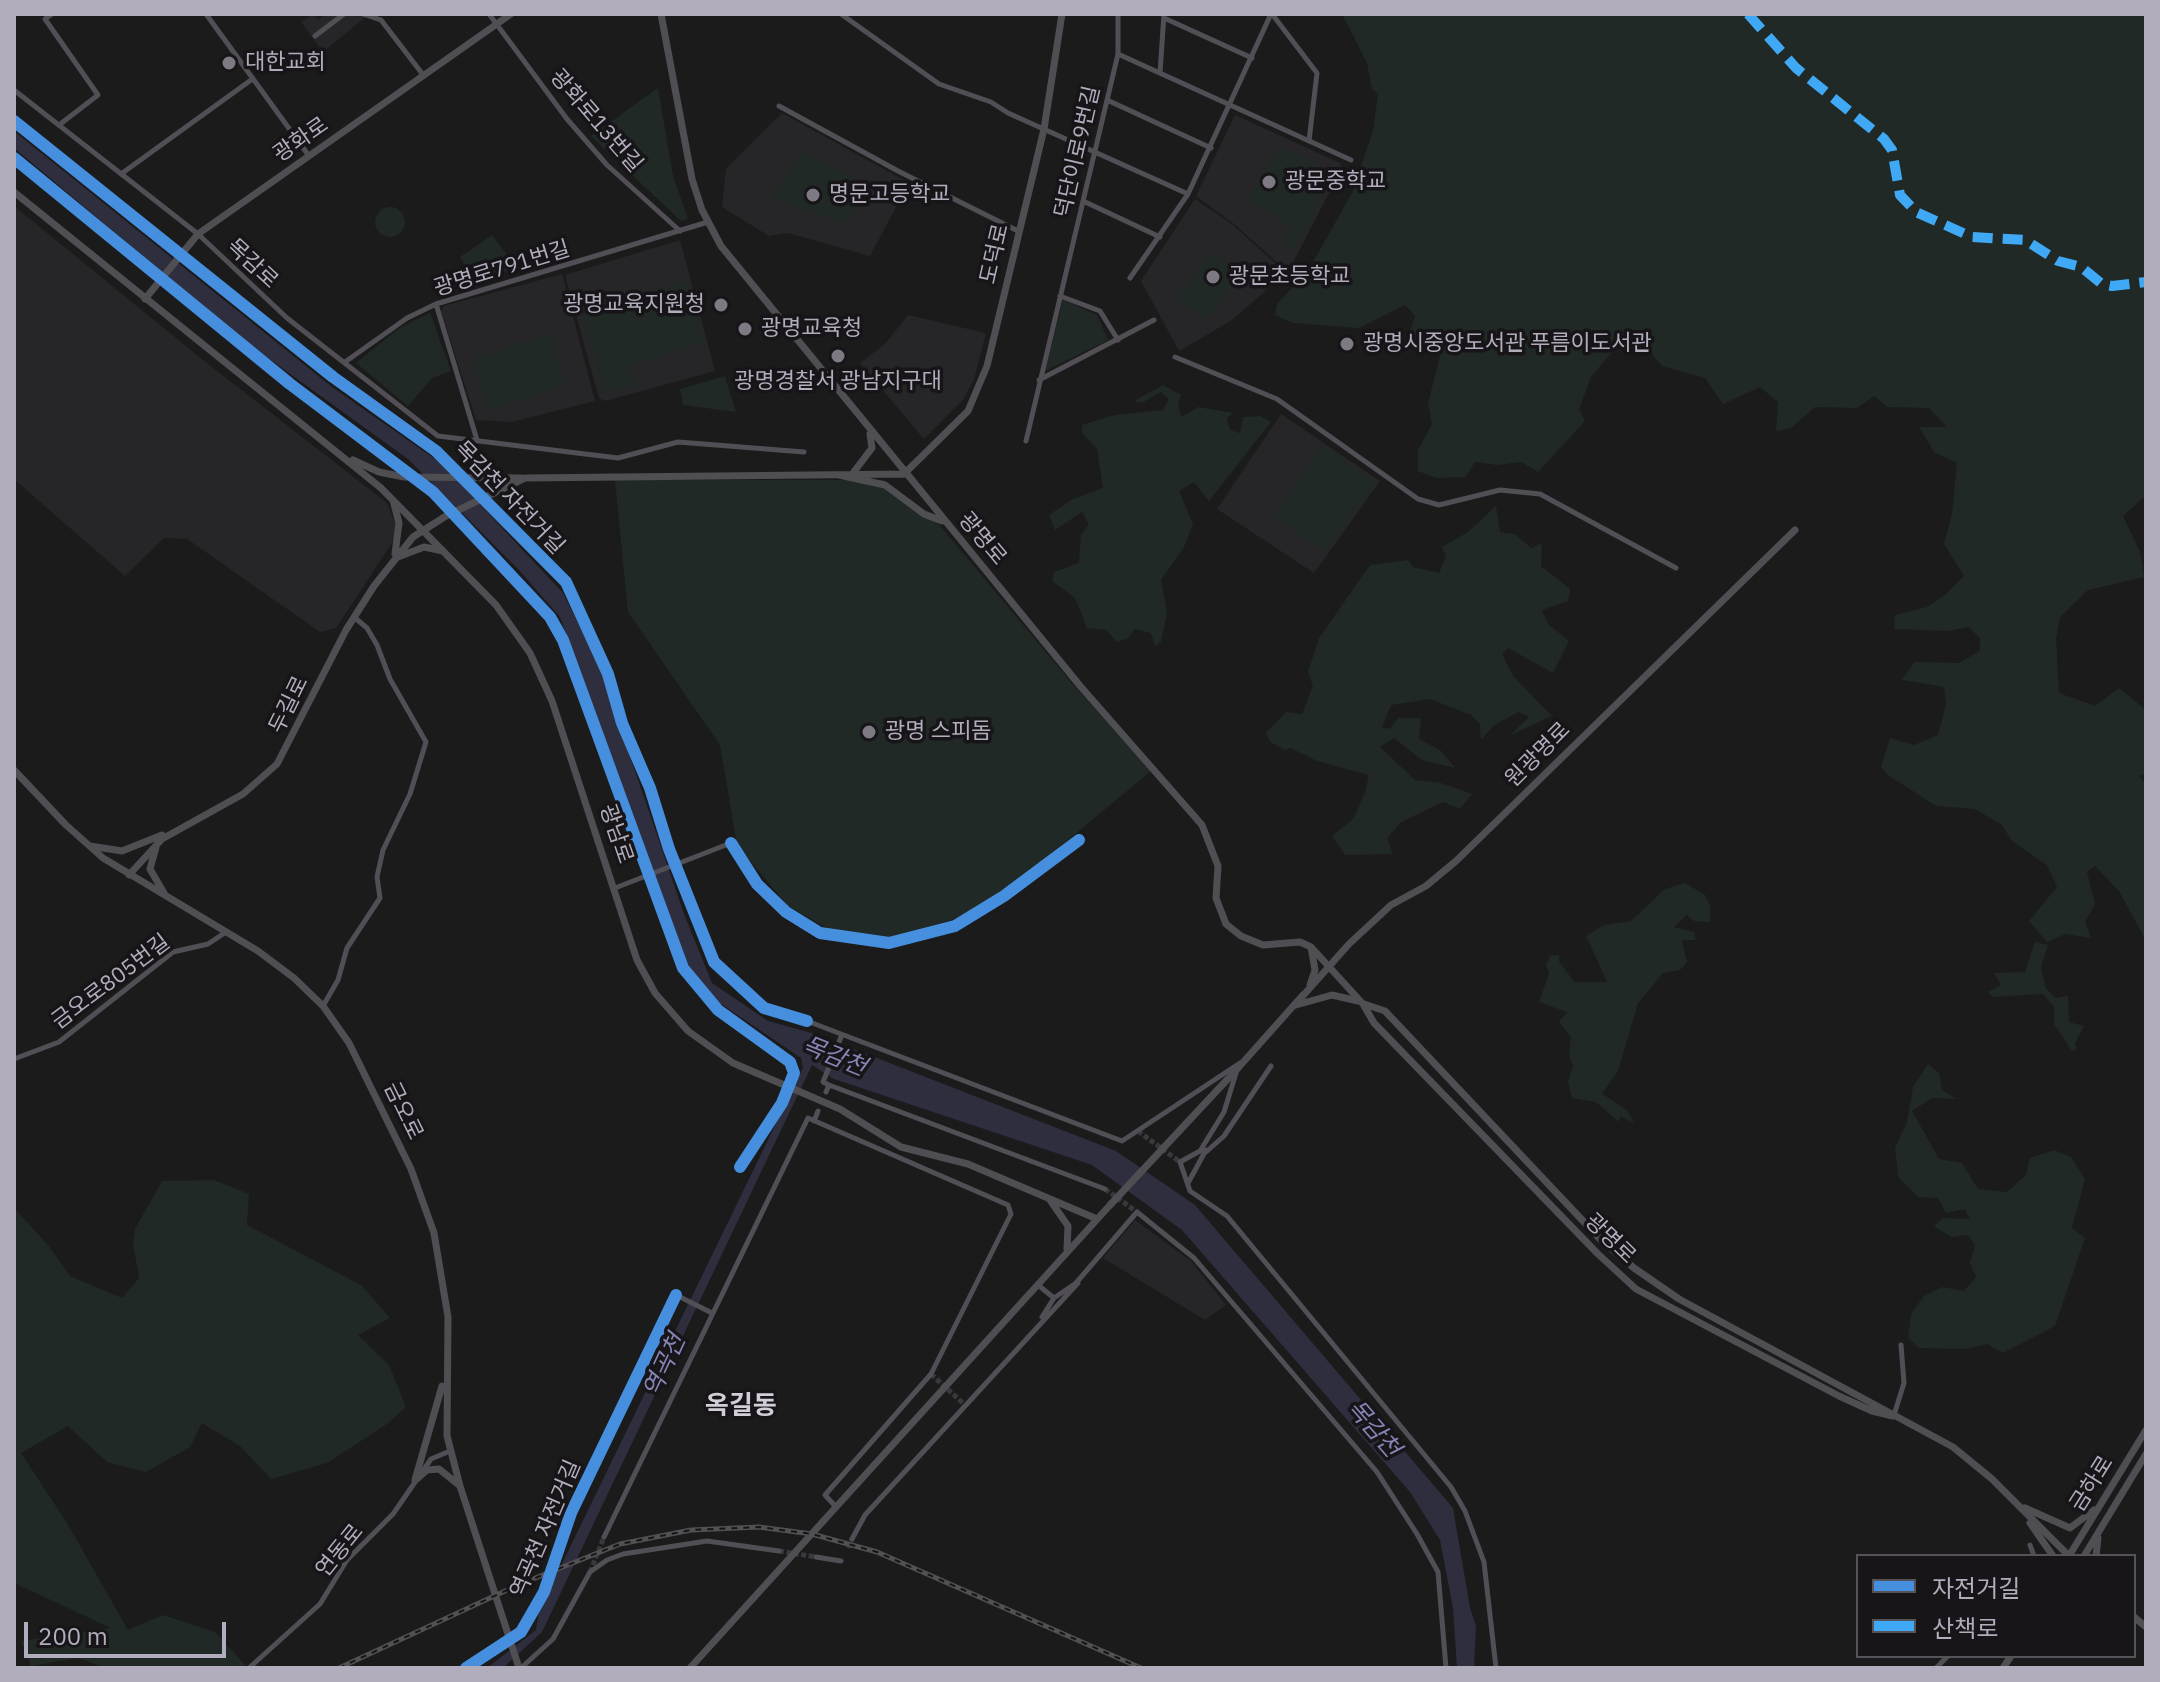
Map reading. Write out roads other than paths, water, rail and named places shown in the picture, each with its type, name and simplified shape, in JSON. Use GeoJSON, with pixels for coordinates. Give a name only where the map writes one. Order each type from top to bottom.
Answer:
{"type":"FeatureCollection","features":[{"type":"Feature","properties":{"kind":"main road","name":"광화로"},"geometry":{"type":"LineString","coordinates":[[145,299],[198,234],[511,14]]}},
{"type":"Feature","properties":{"kind":"main road","name":"광명로"},"geometry":{"type":"LineString","coordinates":[[661,14],[692,179],[708,222],[736,269],[944,522],[1202,825],[1218,866],[1216,898],[1226,924],[1241,936],[1263,945],[1300,942],[1311,947],[1361,1002],[1374,1023],[1598,1254],[1636,1289],[1839,1396],[1872,1411],[1893,1416]]}},
{"type":"Feature","properties":{"kind":"main road","name":"도덕로"},"geometry":{"type":"LineString","coordinates":[[904,474],[958,423],[976,396],[987,366],[1044,129],[1062,14]]}},
{"type":"Feature","properties":{"kind":"main road","name":"광남로"},"geometry":{"type":"LineString","coordinates":[[14,192],[392,498],[496,605],[537,665],[637,960],[671,1014],[713,1051],[840,1109],[901,1147],[968,1164],[1049,1199]]}},
{"type":"Feature","properties":{"kind":"main road"},"geometry":{"type":"LineString","coordinates":[[853,473],[872,448],[868,428]]}},
{"type":"Feature","properties":{"kind":"main road"},"geometry":{"type":"LineString","coordinates":[[337,452],[390,475],[525,478],[904,474]]}},
{"type":"Feature","properties":{"kind":"main road"},"geometry":{"type":"LineString","coordinates":[[837,474],[885,485],[924,514],[944,522]]}},
{"type":"Feature","properties":{"kind":"main road","name":"두길로"},"geometry":{"type":"LineString","coordinates":[[129,875],[162,839],[243,794],[277,764],[354,617],[393,560],[423,528],[525,478]]}},
{"type":"Feature","properties":{"kind":"main road"},"geometry":{"type":"LineString","coordinates":[[392,498],[400,532],[393,560]]}},
{"type":"Feature","properties":{"kind":"main road","name":"원광명로"},"geometry":{"type":"LineString","coordinates":[[690,1668],[1330,967],[1391,905],[1426,886],[1456,861],[1795,530]]}},
{"type":"Feature","properties":{"kind":"main road"},"geometry":{"type":"LineString","coordinates":[[393,560],[424,547],[447,553]]}},
{"type":"Feature","properties":{"kind":"main road","name":"금오로"},"geometry":{"type":"LineString","coordinates":[[14,770],[88,845],[129,875],[279,966],[323,1006],[364,1071],[426,1206],[446,1287],[445,1421],[450,1451],[519,1667]]}},
{"type":"Feature","properties":{"kind":"main road"},"geometry":{"type":"LineString","coordinates":[[88,845],[122,851],[186,824]]}},
{"type":"Feature","properties":{"kind":"main road"},"geometry":{"type":"LineString","coordinates":[[162,839],[151,856],[150,869],[168,898]]}},
{"type":"Feature","properties":{"kind":"main road"},"geometry":{"type":"LineString","coordinates":[[1301,998],[1315,970],[1311,947]]}},
{"type":"Feature","properties":{"kind":"main road"},"geometry":{"type":"LineString","coordinates":[[1294,1006],[1332,995],[1361,1002]]}},
{"type":"Feature","properties":{"kind":"main road","name":"광명로"},"geometry":{"type":"LineString","coordinates":[[1361,1002],[1385,1011],[1601,1240],[1634,1268],[1679,1299],[1953,1447],[2067,1554]]}},
{"type":"Feature","properties":{"kind":"main road"},"geometry":{"type":"LineString","coordinates":[[1049,1199],[1097,1219]]}},
{"type":"Feature","properties":{"kind":"main road"},"geometry":{"type":"LineString","coordinates":[[1049,1199],[1068,1226],[1070,1240],[1065,1255]]}},
{"type":"Feature","properties":{"kind":"main road"},"geometry":{"type":"LineString","coordinates":[[415,1480],[447,1368]]}},
{"type":"Feature","properties":{"kind":"main road","name":"금하로"},"geometry":{"type":"LineString","coordinates":[[2070,1554],[2146,1430]]}},
{"type":"Feature","properties":{"kind":"main road","name":"금하로"},"geometry":{"type":"LineString","coordinates":[[2085,1554],[2146,1454]]}},
{"type":"Feature","properties":{"kind":"main road"},"geometry":{"type":"LineString","coordinates":[[415,1480],[427,1470],[439,1469],[460,1486]]}},
{"type":"Feature","properties":{"kind":"main road"},"geometry":{"type":"LineString","coordinates":[[2017,1505],[2070,1528],[2099,1506]]}},
{"type":"Feature","properties":{"kind":"main road"},"geometry":{"type":"LineString","coordinates":[[2017,1505],[2052,1554]]}},
{"type":"Feature","properties":{"kind":"main road"},"geometry":{"type":"LineString","coordinates":[[2096,1554],[2101,1527]]}},
{"type":"Feature","properties":{"kind":"street"},"geometry":{"type":"LineString","coordinates":[[52,14],[45,19],[98,95],[59,125]]}},
{"type":"Feature","properties":{"kind":"street"},"geometry":{"type":"LineString","coordinates":[[206,14],[309,156]]}},
{"type":"Feature","properties":{"kind":"street"},"geometry":{"type":"LineString","coordinates":[[315,36],[344,14]]}},
{"type":"Feature","properties":{"kind":"street"},"geometry":{"type":"LineString","coordinates":[[363,14],[385,23],[424,76]]}},
{"type":"Feature","properties":{"kind":"street"},"geometry":{"type":"LineString","coordinates":[[489,14],[497,24]]}},
{"type":"Feature","properties":{"kind":"street"},"geometry":{"type":"LineString","coordinates":[[841,14],[920,73],[1188,194]]}},
{"type":"Feature","properties":{"kind":"street","name":"덕단이로9번길"},"geometry":{"type":"LineString","coordinates":[[1026,441],[1118,54],[1118,14]]}},
{"type":"Feature","properties":{"kind":"street"},"geometry":{"type":"LineString","coordinates":[[1130,278],[1188,194],[1272,14],[1317,73],[1309,141]]}},
{"type":"Feature","properties":{"kind":"street"},"geometry":{"type":"LineString","coordinates":[[1160,74],[1164,16],[1252,58]]}},
{"type":"Feature","properties":{"kind":"street","name":"광화로13번길"},"geometry":{"type":"LineString","coordinates":[[497,24],[567,119],[607,165],[680,231]]}},
{"type":"Feature","properties":{"kind":"street"},"geometry":{"type":"LineString","coordinates":[[1118,54],[1351,160]]}},
{"type":"Feature","properties":{"kind":"street"},"geometry":{"type":"LineString","coordinates":[[121,174],[251,80]]}},
{"type":"Feature","properties":{"kind":"street","name":"목감로"},"geometry":{"type":"LineString","coordinates":[[14,90],[198,234],[287,318],[438,436],[618,458],[678,442],[804,452]]}},
{"type":"Feature","properties":{"kind":"street"},"geometry":{"type":"LineString","coordinates":[[1107,100],[1211,148]]}},
{"type":"Feature","properties":{"kind":"street"},"geometry":{"type":"LineString","coordinates":[[779,106],[898,171],[1018,231]]}},
{"type":"Feature","properties":{"kind":"street"},"geometry":{"type":"LineString","coordinates":[[1083,201],[1160,237]]}},
{"type":"Feature","properties":{"kind":"street","name":"광명로791번길"},"geometry":{"type":"LineString","coordinates":[[345,362],[407,318],[436,304],[708,222]]}},
{"type":"Feature","properties":{"kind":"street"},"geometry":{"type":"LineString","coordinates":[[1060,296],[1100,311],[1118,340]]}},
{"type":"Feature","properties":{"kind":"street"},"geometry":{"type":"LineString","coordinates":[[436,304],[477,440]]}},
{"type":"Feature","properties":{"kind":"street"},"geometry":{"type":"LineString","coordinates":[[1039,380],[1154,320]]}},
{"type":"Feature","properties":{"kind":"street"},"geometry":{"type":"LineString","coordinates":[[1175,357],[1277,399],[1418,499],[1439,505],[1500,490],[1540,494],[1676,568]]}},
{"type":"Feature","properties":{"kind":"street"},"geometry":{"type":"LineString","coordinates":[[323,1006],[338,980],[347,948],[380,898],[377,877],[383,850],[410,794],[426,742],[390,679],[377,645],[367,628],[354,617]]}},
{"type":"Feature","properties":{"kind":"street"},"geometry":{"type":"LineString","coordinates":[[615,888],[731,843]]}},
{"type":"Feature","properties":{"kind":"street","name":"금오로805번길"},"geometry":{"type":"LineString","coordinates":[[14,1059],[59,1042],[173,952],[186,946],[208,944],[226,932]]}},
{"type":"Feature","properties":{"kind":"street"},"geometry":{"type":"LineString","coordinates":[[807,1021],[841,1037],[1122,1141],[1247,1058]]}},
{"type":"Feature","properties":{"kind":"street"},"geometry":{"type":"LineString","coordinates":[[841,1037],[826,1086],[1105,1189]]}},
{"type":"Feature","properties":{"kind":"street"},"geometry":{"type":"LineString","coordinates":[[1188,1184],[1206,1152],[1224,1136],[1271,1066]]}},
{"type":"Feature","properties":{"kind":"street"},"geometry":{"type":"LineString","coordinates":[[1238,1068],[1224,1112],[1205,1143],[1200,1151],[1180,1162],[1190,1191],[1227,1216],[1262,1255],[1451,1487],[1465,1511],[1484,1562],[1496,1668]]}},
{"type":"Feature","properties":{"kind":"street"},"geometry":{"type":"LineString","coordinates":[[814,1121],[818,1111]]}},
{"type":"Feature","properties":{"kind":"street"},"geometry":{"type":"LineString","coordinates":[[604,1537],[808,1118],[1008,1205],[1011,1214],[931,1374],[825,1495],[836,1507]]}},
{"type":"Feature","properties":{"kind":"street"},"geometry":{"type":"LineString","coordinates":[[1205,1143],[1206,1152]]}},
{"type":"Feature","properties":{"kind":"street"},"geometry":{"type":"LineString","coordinates":[[1037,1325],[1054,1298],[1085,1272],[1137,1212],[1194,1258],[1377,1472],[1417,1534],[1438,1572],[1446,1668]]}},
{"type":"Feature","properties":{"kind":"street"},"geometry":{"type":"LineString","coordinates":[[852,1539],[865,1515],[1037,1325],[1077,1286],[1085,1272]]}},
{"type":"Feature","properties":{"kind":"street"},"geometry":{"type":"LineString","coordinates":[[1038,1285],[1054,1298]]}},
{"type":"Feature","properties":{"kind":"street"},"geometry":{"type":"LineString","coordinates":[[676,1295],[712,1313]]}},
{"type":"Feature","properties":{"kind":"street"},"geometry":{"type":"LineString","coordinates":[[1893,1416],[1904,1383],[1901,1345]]}},
{"type":"Feature","properties":{"kind":"street","name":"연동로"},"geometry":{"type":"LineString","coordinates":[[249,1668],[320,1604],[347,1560],[393,1514],[431,1459],[450,1451]]}},
{"type":"Feature","properties":{"kind":"street"},"geometry":{"type":"LineString","coordinates":[[519,1667],[553,1639],[590,1572],[607,1560],[623,1554],[707,1541],[779,1551]]}},
{"type":"Feature","properties":{"kind":"street"},"geometry":{"type":"LineString","coordinates":[[2030,1545],[2033,1554]]}},
{"type":"Feature","properties":{"kind":"street"},"geometry":{"type":"LineString","coordinates":[[816,1557],[841,1561]]}},
{"type":"Feature","properties":{"kind":"water","name":"목감천"},"geometry":{"type":"Polygon","coordinates":[[[14,131],[332,387],[442,464],[563,593],[598,663],[684,914],[712,983],[768,1021],[815,1034],[1116,1151],[1195,1205],[1453,1508],[1470,1608],[1476,1626],[1474,1668],[1457,1668],[1453,1608],[1440,1540],[1410,1492],[1182,1230],[1092,1165],[834,1079],[812,1065],[542,1632],[504,1667],[487,1668],[536,1630],[539,1611],[803,1068],[801,1058],[708,995],[684,958],[560,617],[519,570],[408,459],[246,342],[14,148],[14,131]]]}},
{"type":"Feature","properties":{"kind":"tunnel"},"geometry":{"type":"LineString","coordinates":[[1138,1131],[1180,1162]]}},
{"type":"Feature","properties":{"kind":"tunnel"},"geometry":{"type":"LineString","coordinates":[[1105,1189],[1137,1212]]}},
{"type":"Feature","properties":{"kind":"tunnel"},"geometry":{"type":"LineString","coordinates":[[931,1374],[965,1405]]}},
{"type":"Feature","properties":{"kind":"tunnel"},"geometry":{"type":"LineString","coordinates":[[590,1572],[604,1537]]}},
{"type":"Feature","properties":{"kind":"tunnel"},"geometry":{"type":"LineString","coordinates":[[848,1548],[852,1539]]}},
{"type":"Feature","properties":{"kind":"tunnel"},"geometry":{"type":"LineString","coordinates":[[779,1551],[816,1557]]}},
{"type":"Feature","properties":{"kind":"railway"},"geometry":{"type":"LineString","coordinates":[[339,1668],[518,1585],[620,1544],[691,1530],[759,1527],[812,1534],[877,1552],[1141,1668]]}},
{"type":"Feature","properties":{"kind":"place","name":"대한교회"},"geometry":{"type":"Point","coordinates":[229,63]}},
{"type":"Feature","properties":{"kind":"place","name":"광문중학교"},"geometry":{"type":"Point","coordinates":[1269,182]}},
{"type":"Feature","properties":{"kind":"place","name":"명문고등학교"},"geometry":{"type":"Point","coordinates":[813,195]}},
{"type":"Feature","properties":{"kind":"place","name":"광문초등학교"},"geometry":{"type":"Point","coordinates":[1213,277]}},
{"type":"Feature","properties":{"kind":"place","name":"광명교육지원청"},"geometry":{"type":"Point","coordinates":[721,305]}},
{"type":"Feature","properties":{"kind":"place","name":"광명교육청"},"geometry":{"type":"Point","coordinates":[745,329]}},
{"type":"Feature","properties":{"kind":"place","name":"광명시중앙도서관 푸름이도서관"},"geometry":{"type":"Point","coordinates":[1347,344]}},
{"type":"Feature","properties":{"kind":"place","name":"광명경찰서 광남지구대"},"geometry":{"type":"Point","coordinates":[838,356]}},
{"type":"Feature","properties":{"kind":"place","name":"광명 스피돔"},"geometry":{"type":"Point","coordinates":[869,732]}},
{"type":"Feature","properties":{"kind":"district","name":"옥길동"},"geometry":{"type":"Point","coordinates":[741,1406]}},
{"type":"Feature","properties":{"kind":"water label","name":"역곡천"},"geometry":{"type":"Point","coordinates":[665,1366]}}]}
